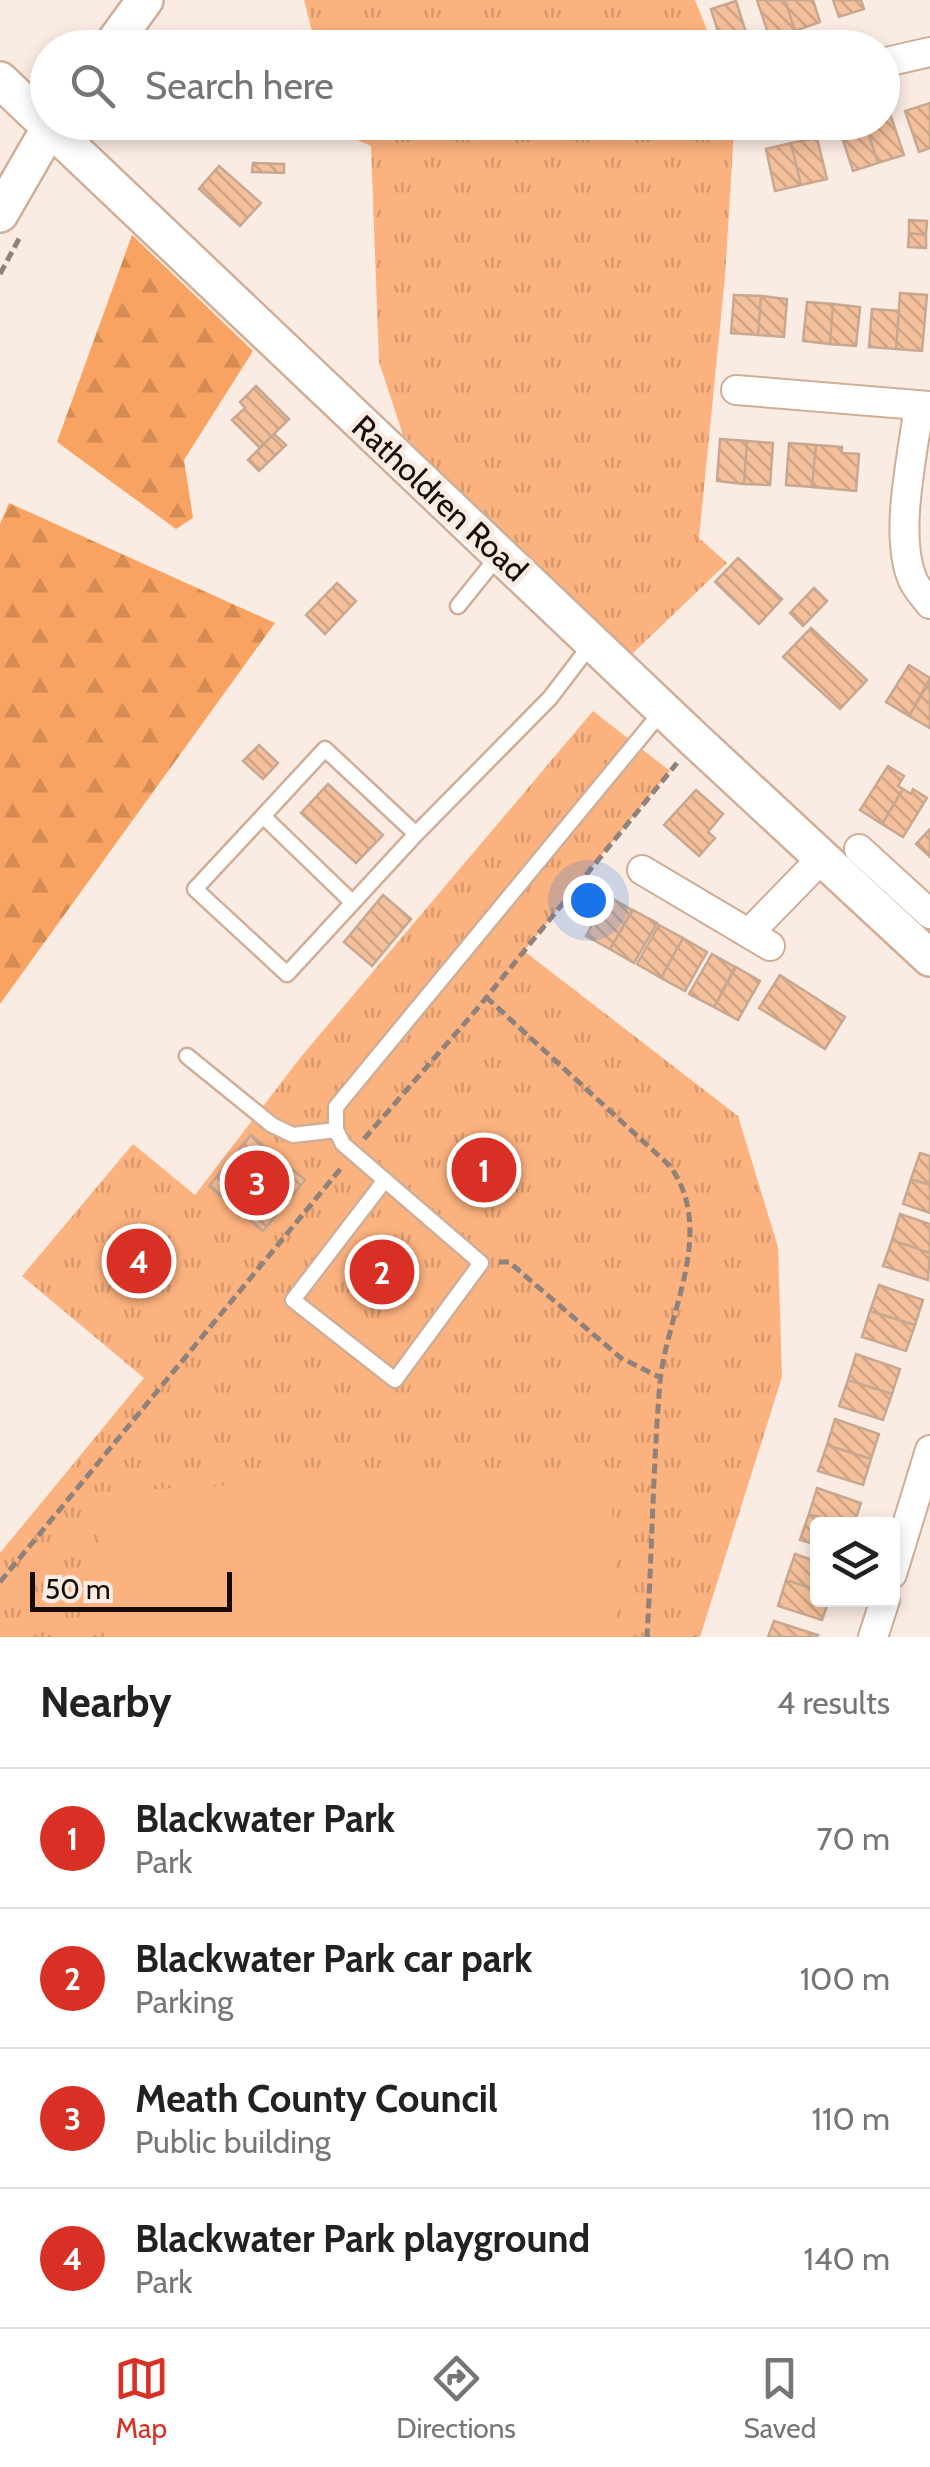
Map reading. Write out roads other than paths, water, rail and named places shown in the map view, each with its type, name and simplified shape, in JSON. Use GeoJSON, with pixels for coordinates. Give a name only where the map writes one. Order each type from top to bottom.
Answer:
{"type":"FeatureCollection","features":[{"type":"Feature","properties":{"kind":"street"},"geometry":{"type":"LineString","coordinates":[[123,30],[145,0]]}},
{"type":"Feature","properties":{"kind":"street"},"geometry":{"type":"LineString","coordinates":[[900,60],[930,52]]}},
{"type":"Feature","properties":{"kind":"street","name":"Ratholdren Road"},"geometry":{"type":"LineString","coordinates":[[0,80],[30,106]]}},
{"type":"Feature","properties":{"kind":"street"},"geometry":{"type":"LineString","coordinates":[[0,214],[42,140]]}},
{"type":"Feature","properties":{"kind":"street","name":"Ratholdren Road"},"geometry":{"type":"LineString","coordinates":[[67,140],[695,740],[823,857],[893,902],[930,914]]}},
{"type":"Feature","properties":{"kind":"street"},"geometry":{"type":"LineString","coordinates":[[736,390],[924,406],[906,520],[907,556],[912,580],[930,604]]}},
{"type":"Feature","properties":{"kind":"street","name":"Ratholdren Road"},"geometry":{"type":"LineString","coordinates":[[859,849],[930,958]]}},
{"type":"Feature","properties":{"kind":"street"},"geometry":{"type":"LineString","coordinates":[[642,870],[760,939],[823,857]]}},
{"type":"Feature","properties":{"kind":"street"},"geometry":{"type":"LineString","coordinates":[[900,1558],[920,1519],[930,1450]]}},
{"type":"Feature","properties":{"kind":"street"},"geometry":{"type":"LineString","coordinates":[[874,1637],[883,1607]]}},
{"type":"Feature","properties":{"kind":"lane"},"geometry":{"type":"LineString","coordinates":[[458,606],[500,554]]}},
{"type":"Feature","properties":{"kind":"lane"},"geometry":{"type":"LineString","coordinates":[[416,834],[324,750],[194,890],[286,974],[550,698],[593,642]]}},
{"type":"Feature","properties":{"kind":"lane"},"geometry":{"type":"LineString","coordinates":[[384,1180],[293,1300],[395,1380],[481,1263],[343,1144],[336,1130],[336,1107],[663,709]]}},
{"type":"Feature","properties":{"kind":"lane"},"geometry":{"type":"LineString","coordinates":[[263,816],[352,902]]}},
{"type":"Feature","properties":{"kind":"lane"},"geometry":{"type":"LineString","coordinates":[[187,1056],[272,1126],[293,1135],[336,1130]]}},
{"type":"Feature","properties":{"kind":"place","name":"Blackwater Park"},"geometry":{"type":"Point","coordinates":[484,1170]}},
{"type":"Feature","properties":{"kind":"place","name":"Meath County Council"},"geometry":{"type":"Point","coordinates":[257,1183]}},
{"type":"Feature","properties":{"kind":"place","name":"Blackwater Park playground"},"geometry":{"type":"Point","coordinates":[139,1261]}},
{"type":"Feature","properties":{"kind":"place","name":"Blackwater Park car park"},"geometry":{"type":"Point","coordinates":[382,1272]}}]}
